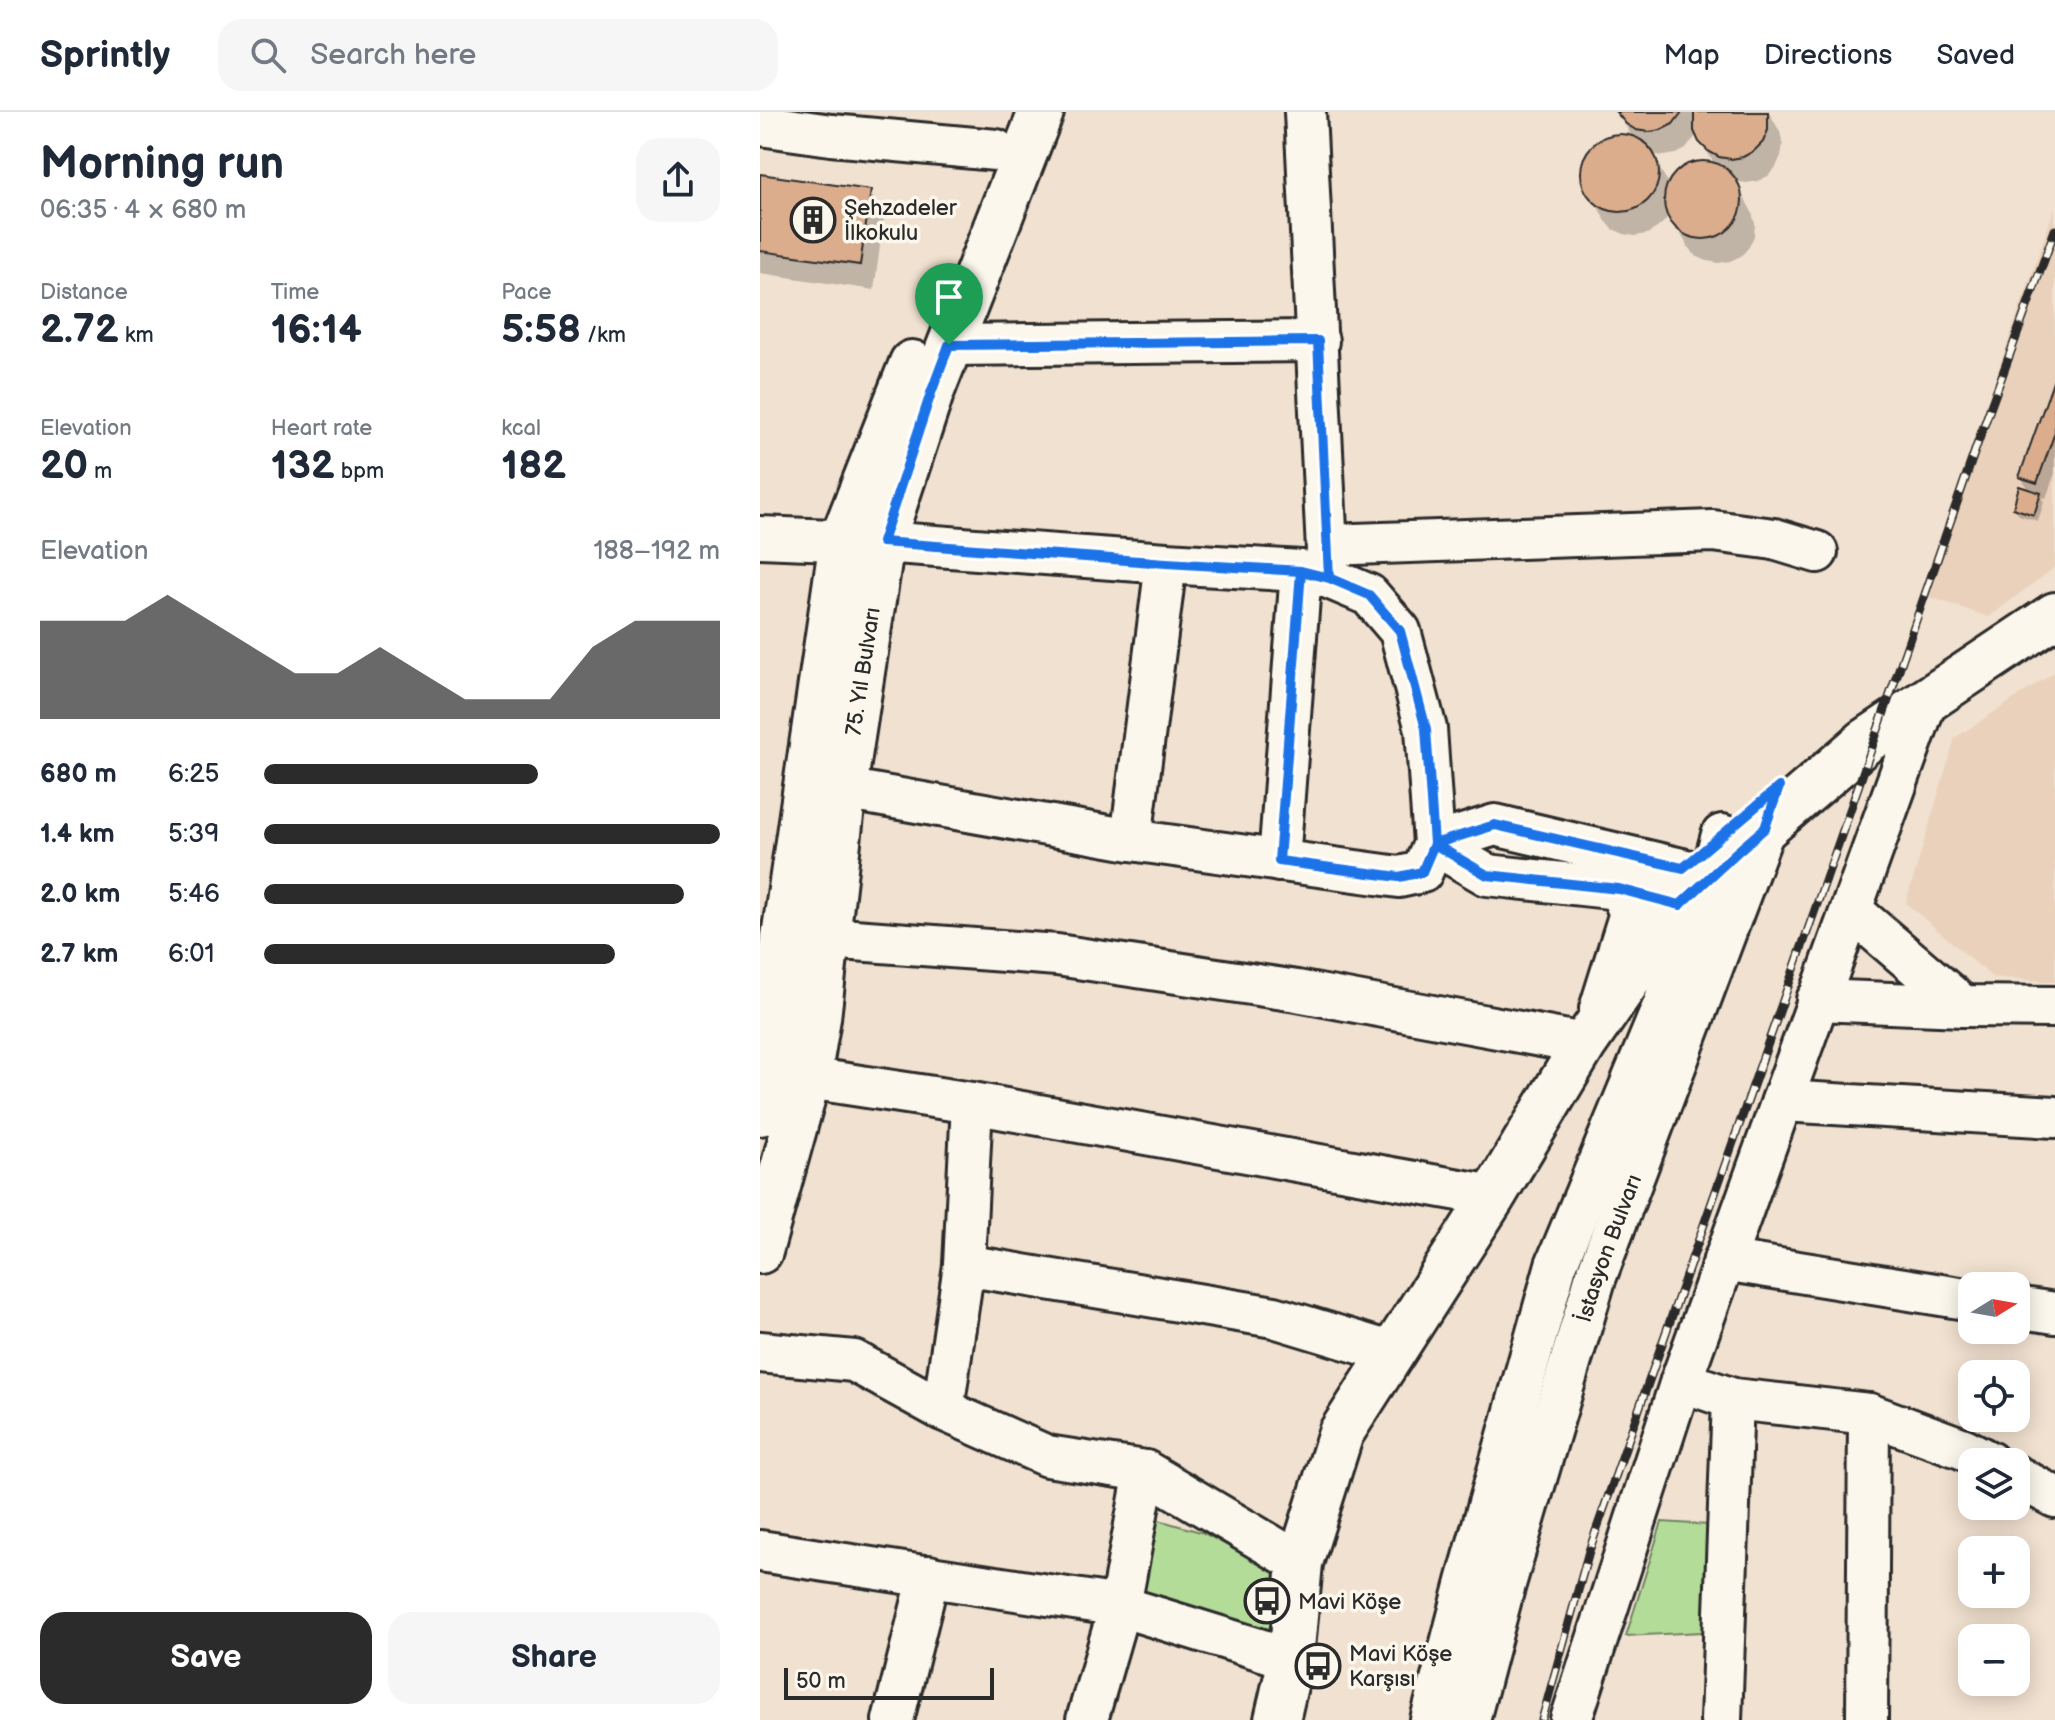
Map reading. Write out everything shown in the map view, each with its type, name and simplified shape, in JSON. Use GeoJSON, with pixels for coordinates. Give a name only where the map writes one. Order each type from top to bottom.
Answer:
{"type":"FeatureCollection","features":[{"type":"Feature","properties":{"kind":"main road","name":"75. Yıl Bulvarı"},"geometry":{"type":"LineString","coordinates":[[760,1113],[780,1073],[818,1018],[844,789],[862,541],[931,393],[1041,112]]}},
{"type":"Feature","properties":{"kind":"main road","name":"75. Yıl Bulvarı"},"geometry":{"type":"LineString","coordinates":[[760,1251],[780,1073],[772,937],[862,541],[1004,131]]}},
{"type":"Feature","properties":{"kind":"main road"},"geometry":{"type":"LineString","coordinates":[[1678,878],[1765,828],[1866,741],[2055,615]]}},
{"type":"Feature","properties":{"kind":"main road"},"geometry":{"type":"LineString","coordinates":[[1277,1720],[1291,1659],[1300,1563],[1341,1433],[1493,1196],[1589,1036],[1639,926],[1678,878],[1818,753],[1866,741]]}},
{"type":"Feature","properties":{"kind":"street"},"geometry":{"type":"LineString","coordinates":[[1279,861],[1319,565],[1318,341],[1305,112]]}},
{"type":"Feature","properties":{"kind":"street"},"geometry":{"type":"LineString","coordinates":[[760,125],[832,123],[1004,131]]}},
{"type":"Feature","properties":{"kind":"street"},"geometry":{"type":"LineString","coordinates":[[949,345],[1318,341]]}},
{"type":"Feature","properties":{"kind":"street"},"geometry":{"type":"LineString","coordinates":[[760,537],[862,541],[1166,563],[1319,565],[1713,531],[1774,539],[1817,552]]}},
{"type":"Feature","properties":{"kind":"street"},"geometry":{"type":"LineString","coordinates":[[1131,840],[1166,563]]}},
{"type":"Feature","properties":{"kind":"street"},"geometry":{"type":"LineString","coordinates":[[844,789],[1131,840],[1399,877],[1422,872],[1434,844],[1426,729],[1400,631],[1369,595],[1319,565]]}},
{"type":"Feature","properties":{"kind":"street"},"geometry":{"type":"LineString","coordinates":[[1571,1720],[1681,1381],[1926,702]]}},
{"type":"Feature","properties":{"kind":"street","name":"İstasyon Bulvarı"},"geometry":{"type":"LineString","coordinates":[[1469,1720],[1503,1591],[1595,1279],[1779,787]]}},
{"type":"Feature","properties":{"kind":"street"},"geometry":{"type":"LineString","coordinates":[[1434,844],[1495,825],[1678,878]]}},
{"type":"Feature","properties":{"kind":"street"},"geometry":{"type":"LineString","coordinates":[[1434,844],[1487,875],[1678,878]]}},
{"type":"Feature","properties":{"kind":"street","name":"İstasyon Bulvarı"},"geometry":{"type":"LineString","coordinates":[[1431,1720],[1556,1265],[1664,1004],[1678,878]]}},
{"type":"Feature","properties":{"kind":"street"},"geometry":{"type":"LineString","coordinates":[[1851,910],[1963,1006]]}},
{"type":"Feature","properties":{"kind":"street"},"geometry":{"type":"LineString","coordinates":[[827,938],[1057,955],[1589,1036]]}},
{"type":"Feature","properties":{"kind":"street"},"geometry":{"type":"LineString","coordinates":[[1817,1000],[2055,1007]]}},
{"type":"Feature","properties":{"kind":"street"},"geometry":{"type":"LineString","coordinates":[[780,1073],[972,1103],[1493,1196]]}},
{"type":"Feature","properties":{"kind":"street"},"geometry":{"type":"LineString","coordinates":[[1782,1101],[2055,1117]]}},
{"type":"Feature","properties":{"kind":"street"},"geometry":{"type":"LineString","coordinates":[[943,1410],[964,1265],[972,1103]]}},
{"type":"Feature","properties":{"kind":"street"},"geometry":{"type":"LineString","coordinates":[[1724,1260],[1958,1298]]}},
{"type":"Feature","properties":{"kind":"street"},"geometry":{"type":"LineString","coordinates":[[964,1265],[1274,1317],[1393,1353]]}},
{"type":"Feature","properties":{"kind":"street"},"geometry":{"type":"LineString","coordinates":[[2030,1309],[2055,1313]]}},
{"type":"Feature","properties":{"kind":"street"},"geometry":{"type":"LineString","coordinates":[[760,1352],[854,1361],[943,1410],[1047,1456],[1145,1471],[1300,1563]]}},
{"type":"Feature","properties":{"kind":"street"},"geometry":{"type":"LineString","coordinates":[[1681,1381],[1733,1399],[1869,1414],[1961,1448]]}},
{"type":"Feature","properties":{"kind":"street"},"geometry":{"type":"LineString","coordinates":[[1721,1720],[1733,1399]]}},
{"type":"Feature","properties":{"kind":"street"},"geometry":{"type":"LineString","coordinates":[[1867,1720],[1869,1414]]}},
{"type":"Feature","properties":{"kind":"street"},"geometry":{"type":"LineString","coordinates":[[1087,1720],[1120,1606],[1145,1471]]}},
{"type":"Feature","properties":{"kind":"street"},"geometry":{"type":"LineString","coordinates":[[2030,1484],[2055,1497]]}},
{"type":"Feature","properties":{"kind":"street"},"geometry":{"type":"LineString","coordinates":[[760,1551],[1120,1606],[1291,1659]]}},
{"type":"Feature","properties":{"kind":"street"},"geometry":{"type":"LineString","coordinates":[[893,1720],[929,1576]]}},
{"type":"Feature","properties":{"kind":"shaded area"},"geometry":{"type":"Polygon","coordinates":[[[2055,207],[2055,567],[1989,617],[1921,594],[2055,207]]]}},
{"type":"Feature","properties":{"kind":"shaded area"},"geometry":{"type":"Polygon","coordinates":[[[2055,672],[2055,982],[1992,977],[1906,903],[1955,738],[2055,672]]]}},
{"type":"Feature","properties":{"kind":"green space"},"geometry":{"type":"Polygon","coordinates":[[[1148,1517],[1204,1533],[1279,1573],[1271,1631],[1254,1644],[1124,1604],[1148,1517]]]}},
{"type":"Feature","properties":{"kind":"green space"},"geometry":{"type":"Polygon","coordinates":[[[1662,1522],[1725,1526],[1721,1631],[1626,1636],[1662,1522]]]}},
{"type":"Feature","properties":{"kind":"building"},"geometry":{"type":"Polygon","coordinates":[[[1616,112],[1682,112],[1673,124],[1649,132],[1626,124],[1616,112]]]}},
{"type":"Feature","properties":{"kind":"building"},"geometry":{"type":"Polygon","coordinates":[[[1694,112],[1768,112],[1768,130],[1763,142],[1754,151],[1743,157],[1719,157],[1699,142],[1694,131],[1694,112]]]}},
{"type":"Feature","properties":{"kind":"building"},"geometry":{"type":"Polygon","coordinates":[[[1620,134],[1635,137],[1647,146],[1656,158],[1659,173],[1656,188],[1647,200],[1635,209],[1620,212],[1605,209],[1593,200],[1584,188],[1581,173],[1584,158],[1593,146],[1605,137],[1620,134]]]}},
{"type":"Feature","properties":{"kind":"building"},"geometry":{"type":"Polygon","coordinates":[[[1703,161],[1718,164],[1730,173],[1739,185],[1742,200],[1739,215],[1730,227],[1718,236],[1703,239],[1688,236],[1676,227],[1667,215],[1664,200],[1667,185],[1676,173],[1688,164],[1703,161]]]}},
{"type":"Feature","properties":{"kind":"building","name":"Şehzadeler İlkokulu"},"geometry":{"type":"Polygon","coordinates":[[[760,174],[871,190],[860,265],[760,251],[760,174]]]}},
{"type":"Feature","properties":{"kind":"building"},"geometry":{"type":"Polygon","coordinates":[[[2054,379],[2055,432],[2037,483],[2019,477],[2054,379]]]}},
{"type":"Feature","properties":{"kind":"building"},"geometry":{"type":"Polygon","coordinates":[[[2019,486],[2041,493],[2034,515],[2013,508],[2019,486]]]}},
{"type":"Feature","properties":{"kind":"railway"},"geometry":{"type":"LineString","coordinates":[[1542,1720],[1589,1551],[2055,230]]}},
{"type":"Feature","properties":{"kind":"place","name":"Şehzadeler İlkokulu"},"geometry":{"type":"Point","coordinates":[813,220]}},
{"type":"Feature","properties":{"kind":"place","name":"Mavi Köşe"},"geometry":{"type":"Point","coordinates":[1267,1601]}},
{"type":"Feature","properties":{"kind":"place","name":"Mavi Köşe Karşısı"},"geometry":{"type":"Point","coordinates":[1318,1666]}},
{"type":"Feature","properties":{"kind":"route"},"geometry":{"type":"LineString","coordinates":[[949,345],[882,542],[1301,571],[1329,578],[1369,595],[1400,631],[1426,729],[1434,844],[1495,825],[1683,868],[1779,787],[1765,828],[1680,905],[1619,889],[1487,875],[1434,844],[1422,872],[1399,877],[1279,861],[1301,571],[1329,578],[1318,341],[949,345]]}}]}
